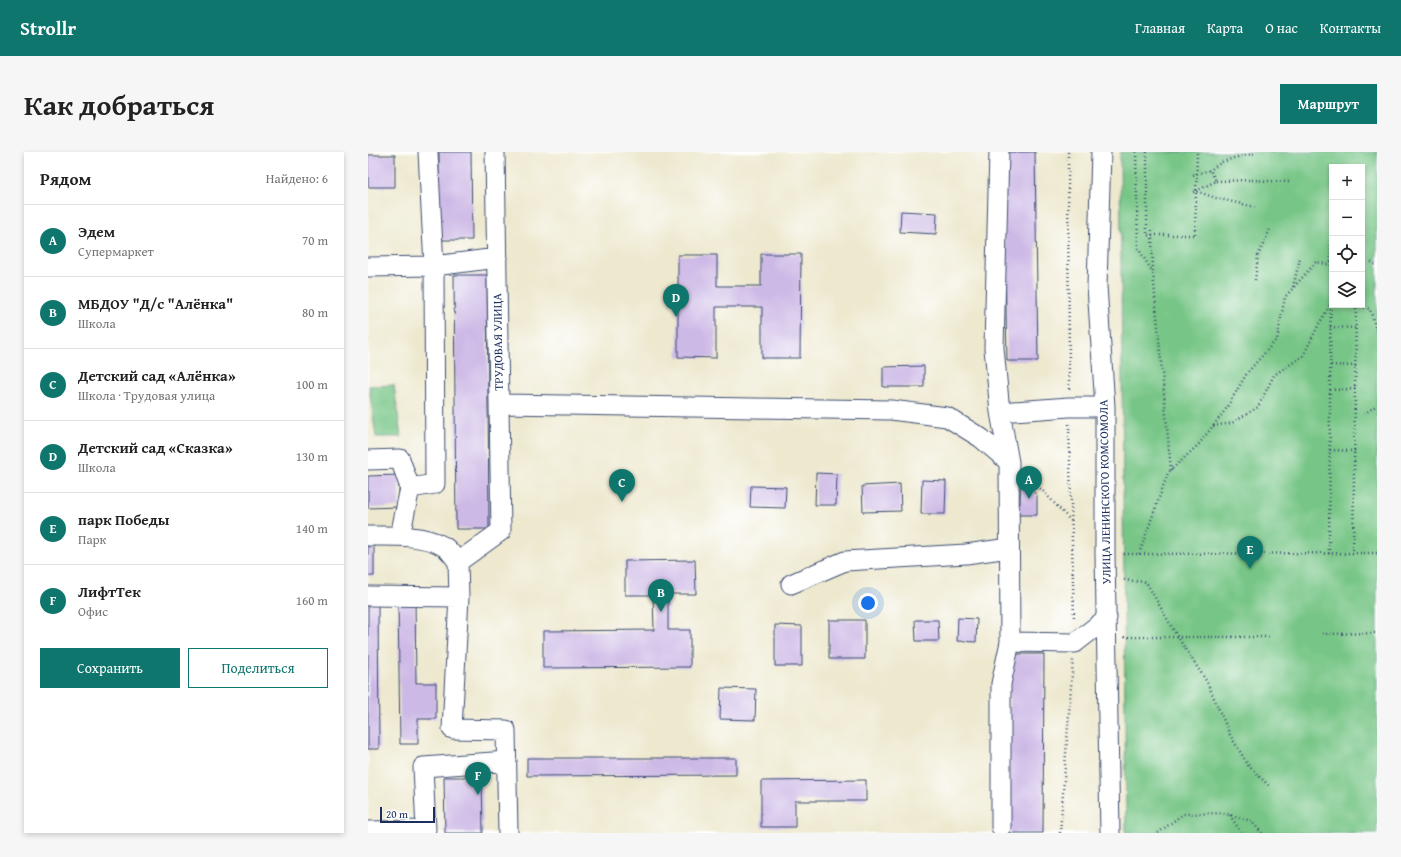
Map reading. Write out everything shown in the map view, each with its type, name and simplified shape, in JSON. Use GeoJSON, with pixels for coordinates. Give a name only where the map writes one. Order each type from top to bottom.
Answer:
{"type":"FeatureCollection","features":[{"type":"Feature","properties":{"kind":"street"},"geometry":{"type":"LineString","coordinates":[[410,488],[435,484],[434,266],[428,152]]}},
{"type":"Feature","properties":{"kind":"street","name":"ТРУДОВАЯ УЛИЦА"},"geometry":{"type":"LineString","coordinates":[[458,562],[501,531],[495,152]]}},
{"type":"Feature","properties":{"kind":"street"},"geometry":{"type":"LineString","coordinates":[[999,152],[994,348],[1000,412],[1009,462],[1010,642],[1001,684],[1001,827]]}},
{"type":"Feature","properties":{"kind":"street","name":"УЛИЦА ЛЕНИНСКОГО КОМСОМОЛА"},"geometry":{"type":"LineString","coordinates":[[1101,152],[1097,286],[1105,407],[1110,833]]}},
{"type":"Feature","properties":{"kind":"street"},"geometry":{"type":"LineString","coordinates":[[368,267],[434,266],[497,258]]}},
{"type":"Feature","properties":{"kind":"street"},"geometry":{"type":"LineString","coordinates":[[499,404],[898,411],[947,417],[981,438],[1009,462]]}},
{"type":"Feature","properties":{"kind":"street"},"geometry":{"type":"LineString","coordinates":[[1000,412],[1069,407],[1105,407]]}},
{"type":"Feature","properties":{"kind":"street"},"geometry":{"type":"LineString","coordinates":[[368,460],[400,459],[410,488],[400,536]]}},
{"type":"Feature","properties":{"kind":"street"},"geometry":{"type":"LineString","coordinates":[[368,536],[400,536],[426,540],[444,546],[458,562],[459,597],[452,729],[506,730],[508,833]]}},
{"type":"Feature","properties":{"kind":"street"},"geometry":{"type":"LineString","coordinates":[[791,584],[845,561],[966,554],[1009,548]]}},
{"type":"Feature","properties":{"kind":"street"},"geometry":{"type":"LineString","coordinates":[[368,596],[459,597]]}},
{"type":"Feature","properties":{"kind":"street"},"geometry":{"type":"LineString","coordinates":[[1010,642],[1075,643],[1107,618]]}},
{"type":"Feature","properties":{"kind":"street"},"geometry":{"type":"LineString","coordinates":[[368,831],[426,830],[423,767],[507,761]]}},
{"type":"Feature","properties":{"kind":"path"},"geometry":{"type":"LineString","coordinates":[[1060,833],[1075,643],[1069,407],[1068,152]]}},
{"type":"Feature","properties":{"kind":"path"},"geometry":{"type":"LineString","coordinates":[[1136,152],[1138,248],[1153,272]]}},
{"type":"Feature","properties":{"kind":"path"},"geometry":{"type":"LineString","coordinates":[[1147,152],[1147,235],[1195,235],[1194,191],[1197,152]]}},
{"type":"Feature","properties":{"kind":"path"},"geometry":{"type":"LineString","coordinates":[[1195,175],[1210,170],[1222,162],[1256,153]]}},
{"type":"Feature","properties":{"kind":"path"},"geometry":{"type":"LineString","coordinates":[[1210,170],[1216,181]]}},
{"type":"Feature","properties":{"kind":"path"},"geometry":{"type":"LineString","coordinates":[[1194,191],[1216,181],[1257,180],[1289,182]]}},
{"type":"Feature","properties":{"kind":"path"},"geometry":{"type":"LineString","coordinates":[[1194,191],[1255,207]]}},
{"type":"Feature","properties":{"kind":"path"},"geometry":{"type":"LineString","coordinates":[[1255,280],[1258,256],[1270,229]]}},
{"type":"Feature","properties":{"kind":"path"},"geometry":{"type":"LineString","coordinates":[[1152,230],[1153,272],[1171,471]]}},
{"type":"Feature","properties":{"kind":"path"},"geometry":{"type":"LineString","coordinates":[[1293,288],[1300,258]]}},
{"type":"Feature","properties":{"kind":"path"},"geometry":{"type":"LineString","coordinates":[[1138,554],[1168,473],[1199,444],[1226,409],[1247,373],[1277,339],[1285,297],[1316,262],[1329,265]]}},
{"type":"Feature","properties":{"kind":"path"},"geometry":{"type":"LineString","coordinates":[[1371,262],[1377,266]]}},
{"type":"Feature","properties":{"kind":"path"},"geometry":{"type":"LineString","coordinates":[[1213,426],[1232,423],[1258,407],[1274,375],[1303,356],[1329,307]]}},
{"type":"Feature","properties":{"kind":"path"},"geometry":{"type":"LineString","coordinates":[[1330,554],[1331,308]]}},
{"type":"Feature","properties":{"kind":"path"},"geometry":{"type":"LineString","coordinates":[[1353,554],[1356,308]]}},
{"type":"Feature","properties":{"kind":"path"},"geometry":{"type":"LineString","coordinates":[[1365,308],[1370,309],[1377,333]]}},
{"type":"Feature","properties":{"kind":"path"},"geometry":{"type":"LineString","coordinates":[[1330,327],[1356,328]]}},
{"type":"Feature","properties":{"kind":"path"},"geometry":{"type":"LineString","coordinates":[[1331,365],[1356,366]]}},
{"type":"Feature","properties":{"kind":"path"},"geometry":{"type":"LineString","coordinates":[[1330,390],[1355,390]]}},
{"type":"Feature","properties":{"kind":"path"},"geometry":{"type":"LineString","coordinates":[[1364,414],[1377,405]]}},
{"type":"Feature","properties":{"kind":"path"},"geometry":{"type":"LineString","coordinates":[[1330,450],[1355,451]]}},
{"type":"Feature","properties":{"kind":"path"},"geometry":{"type":"LineString","coordinates":[[1009,462],[1041,489],[1071,522]]}},
{"type":"Feature","properties":{"kind":"path"},"geometry":{"type":"LineString","coordinates":[[1120,554],[1377,553]]}},
{"type":"Feature","properties":{"kind":"path"},"geometry":{"type":"LineString","coordinates":[[1120,580],[1146,582],[1177,636],[1207,682],[1230,735],[1248,765],[1269,786]]}},
{"type":"Feature","properties":{"kind":"path"},"geometry":{"type":"LineString","coordinates":[[1322,634],[1377,633]]}},
{"type":"Feature","properties":{"kind":"path"},"geometry":{"type":"LineString","coordinates":[[1120,637],[1269,637]]}},
{"type":"Feature","properties":{"kind":"path"},"geometry":{"type":"LineString","coordinates":[[1158,833],[1183,814],[1223,813],[1251,821],[1262,833]]}},
{"type":"Feature","properties":{"kind":"path"},"geometry":{"type":"LineString","coordinates":[[1229,815],[1241,833]]}},
{"type":"Feature","properties":{"kind":"green space"},"geometry":{"type":"Polygon","coordinates":[[[1120,152],[1377,152],[1377,833],[1126,833],[1120,152]]]}},
{"type":"Feature","properties":{"kind":"green space"},"geometry":{"type":"Polygon","coordinates":[[[394,385],[401,437],[376,437],[369,386],[394,385]]]}},
{"type":"Feature","properties":{"kind":"building"},"geometry":{"type":"Polygon","coordinates":[[[439,152],[471,152],[472,240],[439,240],[439,152]]]}},
{"type":"Feature","properties":{"kind":"building"},"geometry":{"type":"Polygon","coordinates":[[[1003,152],[1035,152],[1038,361],[1007,361],[1003,152]]]}},
{"type":"Feature","properties":{"kind":"building"},"geometry":{"type":"Polygon","coordinates":[[[368,155],[395,155],[395,187],[368,187],[368,155]]]}},
{"type":"Feature","properties":{"kind":"building"},"geometry":{"type":"Polygon","coordinates":[[[901,211],[937,213],[936,234],[900,232],[901,211]]]}},
{"type":"Feature","properties":{"kind":"building"},"geometry":{"type":"Polygon","coordinates":[[[761,254],[801,254],[800,358],[762,358],[762,307],[716,307],[716,358],[678,357],[678,255],[717,255],[717,286],[761,286],[761,254]]]}},
{"type":"Feature","properties":{"kind":"building"},"geometry":{"type":"Polygon","coordinates":[[[454,275],[487,275],[489,529],[456,529],[454,275]]]}},
{"type":"Feature","properties":{"kind":"building"},"geometry":{"type":"Polygon","coordinates":[[[924,366],[924,387],[883,387],[883,367],[924,366]]]}},
{"type":"Feature","properties":{"kind":"building"},"geometry":{"type":"Polygon","coordinates":[[[816,473],[837,474],[836,505],[815,505],[816,473]]]}},
{"type":"Feature","properties":{"kind":"building"},"geometry":{"type":"Polygon","coordinates":[[[399,475],[399,507],[368,508],[368,476],[399,475]]]}},
{"type":"Feature","properties":{"kind":"building"},"geometry":{"type":"Polygon","coordinates":[[[922,480],[946,481],[945,514],[921,514],[922,480]]]}},
{"type":"Feature","properties":{"kind":"building"},"geometry":{"type":"Polygon","coordinates":[[[1021,482],[1037,495],[1037,515],[1017,515],[1018,503],[1020,504],[1021,482]]]}},
{"type":"Feature","properties":{"kind":"building"},"geometry":{"type":"Polygon","coordinates":[[[900,484],[901,511],[863,512],[862,486],[900,484]]]}},
{"type":"Feature","properties":{"kind":"building"},"geometry":{"type":"Polygon","coordinates":[[[751,486],[786,487],[785,508],[750,507],[751,486]]]}},
{"type":"Feature","properties":{"kind":"building"},"geometry":{"type":"Polygon","coordinates":[[[368,540],[374,540],[374,576],[368,576],[368,540]]]}},
{"type":"Feature","properties":{"kind":"building"},"geometry":{"type":"Polygon","coordinates":[[[695,560],[696,594],[668,594],[668,630],[690,630],[690,667],[543,668],[543,631],[654,630],[653,595],[625,595],[625,561],[695,560]]]}},
{"type":"Feature","properties":{"kind":"building"},"geometry":{"type":"Polygon","coordinates":[[[398,598],[415,598],[416,683],[436,683],[436,719],[418,719],[418,744],[400,744],[398,598]]]}},
{"type":"Feature","properties":{"kind":"building"},"geometry":{"type":"Polygon","coordinates":[[[368,604],[378,604],[379,749],[368,749],[368,604]]]}},
{"type":"Feature","properties":{"kind":"building"},"geometry":{"type":"Polygon","coordinates":[[[958,618],[977,619],[976,642],[957,641],[958,618]]]}},
{"type":"Feature","properties":{"kind":"building"},"geometry":{"type":"Polygon","coordinates":[[[829,620],[865,620],[865,659],[829,659],[829,620]]]}},
{"type":"Feature","properties":{"kind":"building"},"geometry":{"type":"Polygon","coordinates":[[[915,620],[938,620],[939,641],[916,641],[915,620]]]}},
{"type":"Feature","properties":{"kind":"building"},"geometry":{"type":"Polygon","coordinates":[[[775,625],[802,626],[802,666],[775,666],[775,625]]]}},
{"type":"Feature","properties":{"kind":"building"},"geometry":{"type":"Polygon","coordinates":[[[1009,654],[1044,654],[1043,833],[1009,833],[1009,654]]]}},
{"type":"Feature","properties":{"kind":"building"},"geometry":{"type":"Polygon","coordinates":[[[721,688],[756,689],[755,720],[720,719],[721,688]]]}},
{"type":"Feature","properties":{"kind":"building"},"geometry":{"type":"Polygon","coordinates":[[[527,758],[736,758],[736,775],[527,776],[527,758]]]}},
{"type":"Feature","properties":{"kind":"building"},"geometry":{"type":"Polygon","coordinates":[[[444,777],[482,777],[483,833],[445,833],[444,777]]]}},
{"type":"Feature","properties":{"kind":"building"},"geometry":{"type":"Polygon","coordinates":[[[866,780],[866,801],[795,801],[795,827],[761,827],[761,781],[866,780]]]}},
{"type":"Feature","properties":{"kind":"place","name":"Детский сад «Сказка»"},"geometry":{"type":"Point","coordinates":[676,317]}},
{"type":"Feature","properties":{"kind":"place","name":"Эдем"},"geometry":{"type":"Point","coordinates":[1029,499]}},
{"type":"Feature","properties":{"kind":"place","name":"Детский сад «Алёнка»"},"geometry":{"type":"Point","coordinates":[622,502]}},
{"type":"Feature","properties":{"kind":"place","name":"парк Победы"},"geometry":{"type":"Point","coordinates":[1250,569]}},
{"type":"Feature","properties":{"kind":"place","name":"МБДОУ \"Д/с \"Алёнка\""},"geometry":{"type":"Point","coordinates":[661,612]}},
{"type":"Feature","properties":{"kind":"place","name":"ЛифтТек"},"geometry":{"type":"Point","coordinates":[478,795]}}]}
